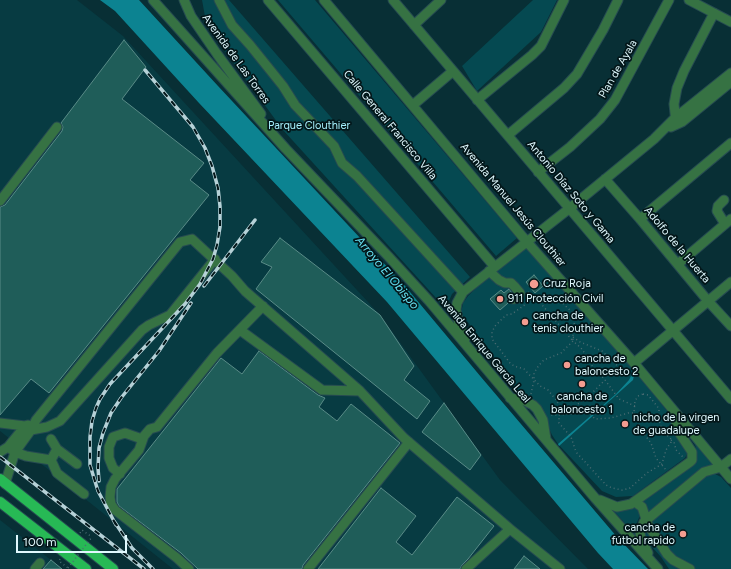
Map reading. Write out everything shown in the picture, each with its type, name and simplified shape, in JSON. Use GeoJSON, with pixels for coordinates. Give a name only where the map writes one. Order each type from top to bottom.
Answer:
{"type":"FeatureCollection","features":[{"type":"Feature","properties":{"kind":"main road"},"geometry":{"type":"LineString","coordinates":[[3,482],[113,569]]}},
{"type":"Feature","properties":{"kind":"main road"},"geometry":{"type":"LineString","coordinates":[[0,502],[77,567]]}},
{"type":"Feature","properties":{"kind":"street"},"geometry":{"type":"LineString","coordinates":[[152,0],[286,150]]}},
{"type":"Feature","properties":{"kind":"street","name":"Avenida de Las Torres"},"geometry":{"type":"LineString","coordinates":[[184,0],[191,16],[286,150]]}},
{"type":"Feature","properties":{"kind":"street"},"geometry":{"type":"LineString","coordinates":[[219,0],[232,25],[283,86],[295,105],[334,146],[342,162],[357,176],[463,292]]}},
{"type":"Feature","properties":{"kind":"street","name":"Calle General Francisco Villa"},"geometry":{"type":"LineString","coordinates":[[268,0],[492,268],[499,280],[505,283],[511,283],[520,293],[518,298],[513,300]]}},
{"type":"Feature","properties":{"kind":"street","name":"Avenida Manuel Jesús Clouthier"},"geometry":{"type":"LineString","coordinates":[[324,0],[527,242],[634,363],[731,480]]}},
{"type":"Feature","properties":{"kind":"street","name":"Antonio Díaz Soto y Gama"},"geometry":{"type":"LineString","coordinates":[[393,0],[731,399]]}},
{"type":"Feature","properties":{"kind":"street"},"geometry":{"type":"LineString","coordinates":[[414,25],[441,0]]}},
{"type":"Feature","properties":{"kind":"street"},"geometry":{"type":"LineString","coordinates":[[477,100],[541,46],[564,0]]}},
{"type":"Feature","properties":{"kind":"street"},"geometry":{"type":"LineString","coordinates":[[508,135],[564,88],[577,74],[603,30],[618,0]]}},
{"type":"Feature","properties":{"kind":"street","name":"Plan de Ayala"},"geometry":{"type":"LineString","coordinates":[[538,172],[570,147],[600,119],[615,100],[669,0]]}},
{"type":"Feature","properties":{"kind":"street"},"geometry":{"type":"LineString","coordinates":[[689,0],[731,22]]}},
{"type":"Feature","properties":{"kind":"street"},"geometry":{"type":"LineString","coordinates":[[676,122],[675,97],[677,88],[684,71],[714,13]]}},
{"type":"Feature","properties":{"kind":"street"},"geometry":{"type":"LineString","coordinates":[[413,105],[453,71]]}},
{"type":"Feature","properties":{"kind":"street"},"geometry":{"type":"LineString","coordinates":[[468,346],[459,324],[456,310],[457,303],[463,292],[676,122],[731,73]]}},
{"type":"Feature","properties":{"kind":"street"},"geometry":{"type":"LineString","coordinates":[[676,122],[689,117],[731,82]]}},
{"type":"Feature","properties":{"kind":"street"},"geometry":{"type":"LineString","coordinates":[[0,201],[57,127]]}},
{"type":"Feature","properties":{"kind":"street"},"geometry":{"type":"LineString","coordinates":[[640,219],[731,143]]}},
{"type":"Feature","properties":{"kind":"street","name":"Avenida Enrique García Leal"},"geometry":{"type":"LineString","coordinates":[[286,150],[388,256],[468,346],[595,498],[658,569]]}},
{"type":"Feature","properties":{"kind":"street","name":"Adolfo de la Huerta"},"geometry":{"type":"LineString","coordinates":[[605,179],[731,326]]}},
{"type":"Feature","properties":{"kind":"street"},"geometry":{"type":"LineString","coordinates":[[678,264],[728,222],[717,210],[718,206],[724,200]]}},
{"type":"Feature","properties":{"kind":"street"},"geometry":{"type":"LineString","coordinates":[[3,482],[8,450],[36,420],[180,242],[186,239],[192,239],[215,259],[245,291],[360,391],[409,442],[510,529],[560,569]]}},
{"type":"Feature","properties":{"kind":"street"},"geometry":{"type":"LineString","coordinates":[[0,423],[28,428],[51,426],[60,421],[142,330],[170,315],[215,259]]}},
{"type":"Feature","properties":{"kind":"street"},"geometry":{"type":"LineString","coordinates":[[634,363],[731,282]]}},
{"type":"Feature","properties":{"kind":"street"},"geometry":{"type":"LineString","coordinates":[[189,569],[115,510],[111,504],[109,492],[113,483],[139,450],[142,439],[150,429],[157,427],[217,353],[263,306]]}},
{"type":"Feature","properties":{"kind":"street"},"geometry":{"type":"LineString","coordinates":[[240,330],[322,390],[360,391]]}},
{"type":"Feature","properties":{"kind":"street"},"geometry":{"type":"LineString","coordinates":[[510,398],[529,402],[537,409],[541,415],[546,440]]}},
{"type":"Feature","properties":{"kind":"street"},"geometry":{"type":"LineString","coordinates":[[595,498],[617,507],[625,506],[635,502],[692,460],[692,452],[678,431],[676,414]]}},
{"type":"Feature","properties":{"kind":"street"},"geometry":{"type":"LineString","coordinates":[[120,474],[113,468],[108,458],[109,447],[113,437],[125,433],[142,439]]}},
{"type":"Feature","properties":{"kind":"street"},"geometry":{"type":"LineString","coordinates":[[51,439],[57,449],[77,464]]}},
{"type":"Feature","properties":{"kind":"street"},"geometry":{"type":"LineString","coordinates":[[308,569],[409,442]]}},
{"type":"Feature","properties":{"kind":"street"},"geometry":{"type":"LineString","coordinates":[[57,449],[51,460],[54,469],[84,494]]}},
{"type":"Feature","properties":{"kind":"street"},"geometry":{"type":"LineString","coordinates":[[8,450],[26,456],[51,460]]}},
{"type":"Feature","properties":{"kind":"street"},"geometry":{"type":"LineString","coordinates":[[651,560],[641,539],[640,532],[641,526],[646,519],[704,472],[720,467],[731,459]]}},
{"type":"Feature","properties":{"kind":"street"},"geometry":{"type":"LineString","coordinates":[[635,502],[642,507],[646,519],[667,554],[673,560],[690,569]]}},
{"type":"Feature","properties":{"kind":"street"},"geometry":{"type":"LineString","coordinates":[[466,569],[510,529]]}},
{"type":"Feature","properties":{"kind":"path"},"geometry":{"type":"LineString","coordinates":[[529,402],[534,380],[534,373],[544,360],[561,354],[573,341],[575,318],[572,312],[558,298],[542,296],[536,298],[512,314],[506,315],[495,326],[492,332],[492,339],[510,363],[524,369],[534,380],[540,386],[548,390],[557,401],[560,410],[559,423],[571,437],[576,452],[606,485],[622,490],[630,488],[662,464],[671,440]]}},
{"type":"Feature","properties":{"kind":"path"},"geometry":{"type":"LineString","coordinates":[[536,298],[573,341],[582,349],[593,367],[619,399],[635,406]]}},
{"type":"Feature","properties":{"kind":"path"},"geometry":{"type":"LineString","coordinates":[[573,338],[602,351],[627,375]]}},
{"type":"Feature","properties":{"kind":"path"},"geometry":{"type":"LineString","coordinates":[[578,404],[605,380]]}},
{"type":"Feature","properties":{"kind":"path"},"geometry":{"type":"LineString","coordinates":[[671,476],[656,458],[651,443],[642,431],[634,413],[635,402],[638,396],[643,394],[648,395],[659,409],[659,420],[662,430],[674,442],[676,450],[687,464]]}},
{"type":"Feature","properties":{"kind":"path"},"geometry":{"type":"LineString","coordinates":[[541,415],[559,416],[571,414],[580,408],[585,409],[595,419],[611,418],[628,413],[634,413]]}},
{"type":"Feature","properties":{"kind":"path"},"geometry":{"type":"LineString","coordinates":[[59,561],[77,567],[92,537],[82,530]]}},
{"type":"Feature","properties":{"kind":"shaded area"},"geometry":{"type":"Polygon","coordinates":[[[0,0],[77,0],[123,36],[380,315],[500,480],[588,569],[173,569],[0,431],[0,0]]]}},
{"type":"Feature","properties":{"kind":"shaded area"},"geometry":{"type":"Polygon","coordinates":[[[0,520],[51,560],[62,569],[0,569],[0,520]]]}},
{"type":"Feature","properties":{"kind":"green space","name":"Parque Clouthier"},"geometry":{"type":"Polygon","coordinates":[[[202,0],[229,0],[470,277],[452,294],[448,303],[448,311],[283,130],[217,40],[206,22],[202,0]]]}},
{"type":"Feature","properties":{"kind":"green space","name":"Parque Clouthier"},"geometry":{"type":"Polygon","coordinates":[[[278,0],[315,0],[517,238],[496,256],[278,0]]]}},
{"type":"Feature","properties":{"kind":"green space"},"geometry":{"type":"Polygon","coordinates":[[[533,0],[557,0],[541,32],[477,91],[462,66],[533,0]]]}},
{"type":"Feature","properties":{"kind":"green space"},"geometry":{"type":"Polygon","coordinates":[[[526,248],[635,371],[668,412],[686,444],[688,452],[685,458],[633,496],[616,497],[602,491],[558,444],[543,415],[535,404],[521,394],[507,378],[494,357],[461,313],[463,303],[478,286],[526,248]]]}},
{"type":"Feature","properties":{"kind":"green space"},"geometry":{"type":"Polygon","coordinates":[[[684,429],[716,466],[649,514],[641,501],[696,456],[697,451],[695,445],[684,429]]]}},
{"type":"Feature","properties":{"kind":"green space"},"geometry":{"type":"Polygon","coordinates":[[[709,474],[715,474],[721,477],[731,488],[731,569],[669,569],[661,557],[644,538],[645,524],[709,474]]]}},
{"type":"Feature","properties":{"kind":"green space"},"geometry":{"type":"Polygon","coordinates":[[[636,506],[641,513],[636,525],[638,538],[613,510],[636,506]]]}},
{"type":"Feature","properties":{"kind":"water","name":"Arroyo El Obispo"},"geometry":{"type":"Polygon","coordinates":[[[100,0],[139,0],[405,286],[617,537],[648,569],[613,569],[387,302],[199,103],[115,11],[100,0]]]}},
{"type":"Feature","properties":{"kind":"water"},"geometry":{"type":"Polygon","coordinates":[[[634,370],[633,380],[559,446],[558,444],[616,394],[629,380],[634,370]]]}},
{"type":"Feature","properties":{"kind":"building"},"geometry":{"type":"Polygon","coordinates":[[[124,40],[146,67],[122,99],[204,163],[190,180],[209,195],[49,393],[31,379],[0,415],[0,207],[5,205],[62,131],[63,127],[61,123],[124,40]]]}},
{"type":"Feature","properties":{"kind":"building"},"geometry":{"type":"Polygon","coordinates":[[[280,238],[380,315],[414,366],[404,380],[430,401],[417,419],[256,289],[272,267],[261,262],[280,238]]]}},
{"type":"Feature","properties":{"kind":"building","name":"Cruz Roja"},"geometry":{"type":"Polygon","coordinates":[[[534,275],[543,286],[535,293],[526,282],[534,275]]]}},
{"type":"Feature","properties":{"kind":"building","name":"911 Protección Civil"},"geometry":{"type":"Polygon","coordinates":[[[509,289],[512,293],[507,297],[508,303],[500,310],[490,299],[501,290],[504,293],[509,289]]]}},
{"type":"Feature","properties":{"kind":"building"},"geometry":{"type":"Polygon","coordinates":[[[259,351],[318,395],[325,398],[319,407],[337,421],[351,404],[400,443],[303,565],[302,569],[198,569],[181,553],[119,506],[117,502],[117,489],[221,358],[242,374],[259,351]]]}},
{"type":"Feature","properties":{"kind":"building"},"geometry":{"type":"Polygon","coordinates":[[[444,403],[481,455],[470,470],[422,432],[444,403]]]}},
{"type":"Feature","properties":{"kind":"building"},"geometry":{"type":"Polygon","coordinates":[[[381,488],[416,516],[396,542],[412,555],[457,497],[494,526],[460,569],[318,569],[381,488]]]}},
{"type":"Feature","properties":{"kind":"building"},"geometry":{"type":"Polygon","coordinates":[[[524,556],[540,569],[514,569],[524,556]]]}},
{"type":"Feature","properties":{"kind":"building"},"geometry":{"type":"Polygon","coordinates":[[[51,560],[62,569],[43,569],[51,560]]]}},
{"type":"Feature","properties":{"kind":"railway"},"geometry":{"type":"LineString","coordinates":[[116,525],[98,491],[90,465],[90,437],[92,421],[96,408],[110,384],[185,304],[200,284],[213,259],[220,227],[218,188],[205,148],[193,127],[145,70]]}},
{"type":"Feature","properties":{"kind":"railway"},"geometry":{"type":"LineString","coordinates":[[204,286],[255,220]]}},
{"type":"Feature","properties":{"kind":"railway"},"geometry":{"type":"LineString","coordinates":[[99,481],[99,448],[111,413],[121,398],[159,351],[191,303]]}},
{"type":"Feature","properties":{"kind":"railway"},"geometry":{"type":"LineString","coordinates":[[0,457],[144,569]]}},
{"type":"Feature","properties":{"kind":"railway"},"geometry":{"type":"LineString","coordinates":[[114,521],[132,548],[153,569]]}},
{"type":"Feature","properties":{"kind":"place","name":"Cruz Roja"},"geometry":{"type":"Point","coordinates":[534,284]}},
{"type":"Feature","properties":{"kind":"place","name":"911 Protección Civil"},"geometry":{"type":"Point","coordinates":[500,299]}},
{"type":"Feature","properties":{"kind":"place","name":"cancha de tenis clouthier"},"geometry":{"type":"Point","coordinates":[525,322]}},
{"type":"Feature","properties":{"kind":"place","name":"cancha de baloncesto 2"},"geometry":{"type":"Point","coordinates":[567,365]}},
{"type":"Feature","properties":{"kind":"place","name":"cancha de baloncesto 1"},"geometry":{"type":"Point","coordinates":[582,384]}},
{"type":"Feature","properties":{"kind":"place","name":"nicho de la virgen de guadalupe"},"geometry":{"type":"Point","coordinates":[625,424]}},
{"type":"Feature","properties":{"kind":"place","name":"cancha de fútbol rapido"},"geometry":{"type":"Point","coordinates":[683,534]}}]}
